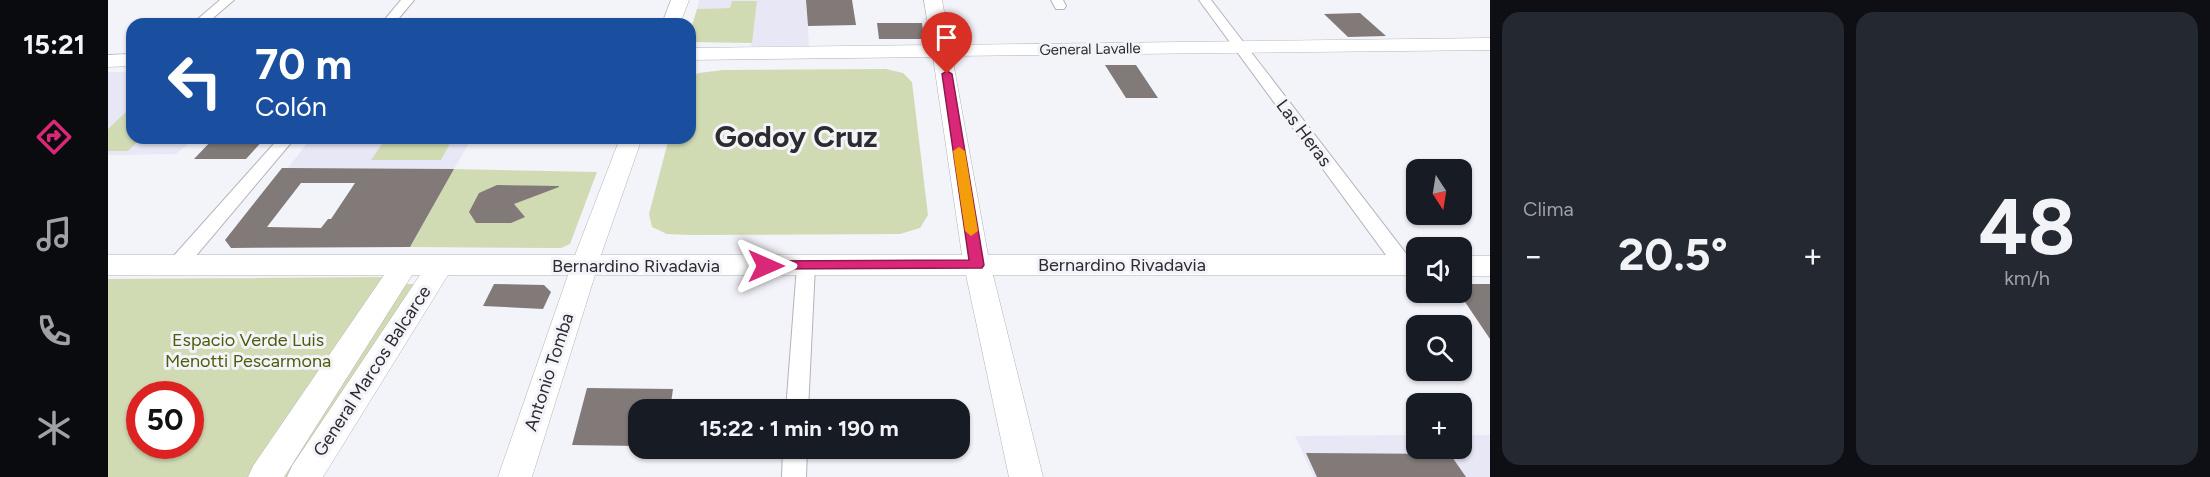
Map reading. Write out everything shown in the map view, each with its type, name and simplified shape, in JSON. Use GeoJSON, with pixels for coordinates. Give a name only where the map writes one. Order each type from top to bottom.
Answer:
{"type":"FeatureCollection","features":[{"type":"Feature","properties":{"kind":"street"},"geometry":{"type":"LineString","coordinates":[[206,18],[228,0]]}},
{"type":"Feature","properties":{"kind":"street"},"geometry":{"type":"LineString","coordinates":[[392,18],[408,0]]}},
{"type":"Feature","properties":{"kind":"street"},"geometry":{"type":"LineString","coordinates":[[673,18],[680,0]]}},
{"type":"Feature","properties":{"kind":"street"},"geometry":{"type":"LineString","coordinates":[[933,0],[977,265],[1026,477]]}},
{"type":"Feature","properties":{"kind":"street","name":"Las Heras"},"geometry":{"type":"LineString","coordinates":[[1205,0],[1406,260]]}},
{"type":"Feature","properties":{"kind":"street","name":"General Lavalle"},"geometry":{"type":"LineString","coordinates":[[696,54],[1490,44]]}},
{"type":"Feature","properties":{"kind":"street"},"geometry":{"type":"LineString","coordinates":[[108,61],[126,60]]}},
{"type":"Feature","properties":{"kind":"street"},"geometry":{"type":"LineString","coordinates":[[177,265],[282,144]]}},
{"type":"Feature","properties":{"kind":"street","name":"Antonio Tomba"},"geometry":{"type":"LineString","coordinates":[[515,477],[584,267],[629,144]]}},
{"type":"Feature","properties":{"kind":"street","name":"Bernardino Rivadavia"},"geometry":{"type":"LineString","coordinates":[[108,265],[584,267],[1406,265]]}},
{"type":"Feature","properties":{"kind":"street","name":"General Marcos Balcarce"},"geometry":{"type":"LineString","coordinates":[[265,477],[405,266]]}},
{"type":"Feature","properties":{"kind":"street","name":"General Marcos Balcarce"},"geometry":{"type":"LineString","coordinates":[[304,477],[440,266]]}},
{"type":"Feature","properties":{"kind":"street"},"geometry":{"type":"LineString","coordinates":[[798,399],[806,266]]}},
{"type":"Feature","properties":{"kind":"street"},"geometry":{"type":"LineString","coordinates":[[1472,266],[1490,266]]}},
{"type":"Feature","properties":{"kind":"street"},"geometry":{"type":"LineString","coordinates":[[794,477],[795,459]]}},
{"type":"Feature","properties":{"kind":"shaded area"},"geometry":{"type":"Polygon","coordinates":[[[699,0],[806,0],[809,46],[751,46],[757,2],[730,8],[697,9],[699,0]]]}},
{"type":"Feature","properties":{"kind":"shaded area"},"geometry":{"type":"Polygon","coordinates":[[[108,72],[126,72],[126,144],[188,144],[176,154],[108,155],[108,72]]]}},
{"type":"Feature","properties":{"kind":"shaded area"},"geometry":{"type":"Polygon","coordinates":[[[306,144],[469,144],[454,169],[288,168],[306,144]]]}},
{"type":"Feature","properties":{"kind":"shaded area"},"geometry":{"type":"Polygon","coordinates":[[[1406,435],[1406,459],[1472,459],[1472,435],[1490,435],[1490,477],[1314,477],[1295,436],[1406,435]]]}},
{"type":"Feature","properties":{"kind":"green space"},"geometry":{"type":"Polygon","coordinates":[[[732,1],[757,1],[752,43],[696,42],[694,18],[697,9],[730,8],[732,1]]]}},
{"type":"Feature","properties":{"kind":"green space"},"geometry":{"type":"Polygon","coordinates":[[[886,69],[903,73],[912,82],[928,215],[920,228],[900,234],[689,235],[667,234],[652,227],[649,214],[667,144],[696,144],[696,74],[723,70],[886,69]]]}},
{"type":"Feature","properties":{"kind":"green space"},"geometry":{"type":"Polygon","coordinates":[[[126,112],[126,144],[135,144],[128,151],[108,151],[108,129],[126,112]]]}},
{"type":"Feature","properties":{"kind":"green space"},"geometry":{"type":"Polygon","coordinates":[[[382,144],[450,144],[441,160],[371,160],[382,144]]]}},
{"type":"Feature","properties":{"kind":"green space"},"geometry":{"type":"Polygon","coordinates":[[[454,169],[597,172],[570,244],[561,248],[410,247],[454,169]]]}},
{"type":"Feature","properties":{"kind":"green space","name":"Espacio Verde Luis Menotti Pescarmona"},"geometry":{"type":"Polygon","coordinates":[[[385,277],[250,477],[108,477],[108,279],[385,277]]]}},
{"type":"Feature","properties":{"kind":"green space"},"geometry":{"type":"Polygon","coordinates":[[[405,284],[417,284],[291,477],[279,477],[405,284]]]}},
{"type":"Feature","properties":{"kind":"building"},"geometry":{"type":"Polygon","coordinates":[[[806,0],[852,0],[856,25],[808,26],[806,0]]]}},
{"type":"Feature","properties":{"kind":"building"},"geometry":{"type":"Polygon","coordinates":[[[1360,13],[1386,36],[1348,37],[1324,14],[1360,13]]]}},
{"type":"Feature","properties":{"kind":"building"},"geometry":{"type":"Polygon","coordinates":[[[877,23],[922,23],[924,39],[879,39],[877,23]]]}},
{"type":"Feature","properties":{"kind":"building"},"geometry":{"type":"Polygon","coordinates":[[[1105,65],[1136,65],[1158,98],[1126,98],[1105,65]]]}},
{"type":"Feature","properties":{"kind":"building"},"geometry":{"type":"Polygon","coordinates":[[[208,144],[260,144],[246,159],[194,159],[208,144]]]}},
{"type":"Feature","properties":{"kind":"building"},"geometry":{"type":"Polygon","coordinates":[[[282,168],[454,169],[410,247],[231,248],[225,240],[282,168]],[[301,183],[267,227],[321,228],[328,219],[331,219],[355,183],[301,183]]]}},
{"type":"Feature","properties":{"kind":"building"},"geometry":{"type":"Polygon","coordinates":[[[497,185],[559,187],[514,204],[525,217],[511,223],[476,223],[469,212],[479,193],[497,185]]]}},
{"type":"Feature","properties":{"kind":"building"},"geometry":{"type":"Polygon","coordinates":[[[494,284],[544,285],[551,292],[543,309],[483,306],[494,284]]]}},
{"type":"Feature","properties":{"kind":"building"},"geometry":{"type":"Polygon","coordinates":[[[1472,284],[1490,284],[1490,339],[1466,303],[1472,303],[1472,284]]]}},
{"type":"Feature","properties":{"kind":"building"},"geometry":{"type":"Polygon","coordinates":[[[587,388],[673,389],[672,399],[628,399],[628,446],[572,445],[587,388]]]}},
{"type":"Feature","properties":{"kind":"building"},"geometry":{"type":"Polygon","coordinates":[[[1306,453],[1406,454],[1406,459],[1453,459],[1466,477],[1317,477],[1306,453]]]}},
{"type":"Feature","properties":{"kind":"slow traffic"},"geometry":{"type":"LineString","coordinates":[[959,151],[971,231]]}},
{"type":"Feature","properties":{"kind":"district","name":"Godoy Cruz"},"geometry":{"type":"Point","coordinates":[796,136]}},
{"type":"Feature","properties":{"kind":"route"},"geometry":{"type":"LineString","coordinates":[[766,266],[977,265],[947,74]]}}]}
